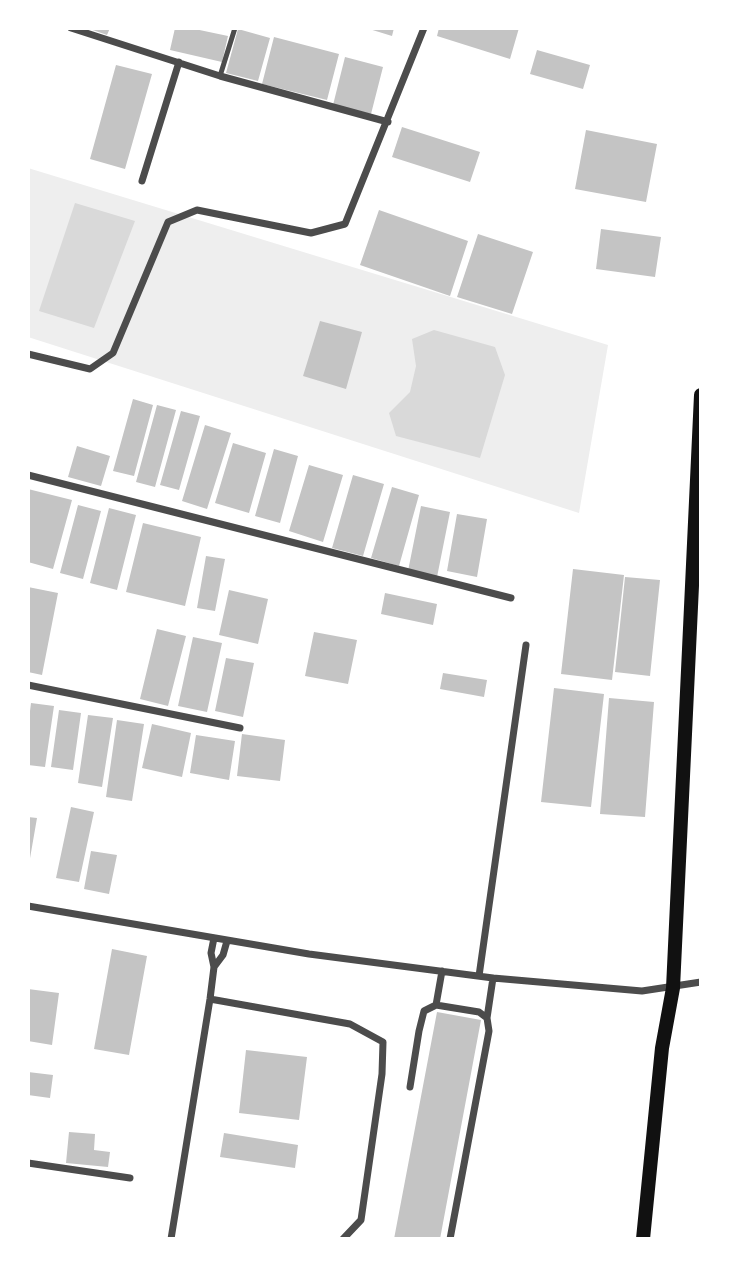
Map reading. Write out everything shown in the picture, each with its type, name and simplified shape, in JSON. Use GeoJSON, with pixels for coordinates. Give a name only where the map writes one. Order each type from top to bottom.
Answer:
{"type":"FeatureCollection","features":[{"type":"Feature","properties":{"kind":"main road"},"geometry":{"type":"LineString","coordinates":[[643,1239],[662,1048],[673,988],[701,396]]}},
{"type":"Feature","properties":{"kind":"street"},"geometry":{"type":"LineString","coordinates":[[71,28],[220,76],[388,122]]}},
{"type":"Feature","properties":{"kind":"street"},"geometry":{"type":"LineString","coordinates":[[28,354],[90,369],[113,352],[168,222],[197,210],[311,233],[345,224],[425,28]]}},
{"type":"Feature","properties":{"kind":"street"},"geometry":{"type":"LineString","coordinates":[[142,181],[179,62]]}},
{"type":"Feature","properties":{"kind":"street"},"geometry":{"type":"LineString","coordinates":[[28,475],[511,598]]}},
{"type":"Feature","properties":{"kind":"street"},"geometry":{"type":"LineString","coordinates":[[479,976],[526,645]]}},
{"type":"Feature","properties":{"kind":"street"},"geometry":{"type":"LineString","coordinates":[[28,685],[240,728]]}},
{"type":"Feature","properties":{"kind":"street"},"geometry":{"type":"LineString","coordinates":[[28,906],[309,954],[493,978],[642,991],[701,982]]}},
{"type":"Feature","properties":{"kind":"street"},"geometry":{"type":"LineString","coordinates":[[171,1239],[210,999],[214,938]]}},
{"type":"Feature","properties":{"kind":"street"},"geometry":{"type":"LineString","coordinates":[[214,967],[223,956],[227,940]]}},
{"type":"Feature","properties":{"kind":"street"},"geometry":{"type":"LineString","coordinates":[[436,1005],[442,971]]}},
{"type":"Feature","properties":{"kind":"street"},"geometry":{"type":"LineString","coordinates":[[450,1239],[489,1031],[487,1018],[493,978]]}},
{"type":"Feature","properties":{"kind":"street"},"geometry":{"type":"LineString","coordinates":[[210,999],[350,1024],[383,1042],[382,1074],[361,1220],[343,1239]]}},
{"type":"Feature","properties":{"kind":"street"},"geometry":{"type":"LineString","coordinates":[[410,1087],[424,1011],[436,1005],[480,1012],[487,1018]]}},
{"type":"Feature","properties":{"kind":"street"},"geometry":{"type":"LineString","coordinates":[[28,1163],[130,1178]]}},
{"type":"Feature","properties":{"kind":"lane"},"geometry":{"type":"LineString","coordinates":[[220,76],[236,28]]}},
{"type":"Feature","properties":{"kind":"shaded area"},"geometry":{"type":"Polygon","coordinates":[[[28,168],[608,345],[579,513],[28,337],[28,168]]]}},
{"type":"Feature","properties":{"kind":"shaded area"},"geometry":{"type":"Polygon","coordinates":[[[75,203],[135,221],[94,328],[39,311],[75,203]]]}},
{"type":"Feature","properties":{"kind":"shaded area"},"geometry":{"type":"Polygon","coordinates":[[[434,330],[495,347],[505,375],[480,458],[396,436],[389,413],[410,392],[416,366],[412,339],[434,330]]]}},
{"type":"Feature","properties":{"kind":"building"},"geometry":{"type":"Polygon","coordinates":[[[87,28],[110,28],[107,35],[87,28]]]}},
{"type":"Feature","properties":{"kind":"building"},"geometry":{"type":"Polygon","coordinates":[[[175,28],[190,28],[228,36],[222,62],[170,50],[175,28]]]}},
{"type":"Feature","properties":{"kind":"building"},"geometry":{"type":"Polygon","coordinates":[[[366,28],[394,28],[392,36],[366,28]]]}},
{"type":"Feature","properties":{"kind":"building"},"geometry":{"type":"Polygon","coordinates":[[[439,28],[519,28],[510,59],[437,36],[439,28]]]}},
{"type":"Feature","properties":{"kind":"building"},"geometry":{"type":"Polygon","coordinates":[[[238,29],[270,38],[258,81],[226,73],[238,29]]]}},
{"type":"Feature","properties":{"kind":"building"},"geometry":{"type":"Polygon","coordinates":[[[274,37],[339,54],[327,100],[262,84],[274,37]]]}},
{"type":"Feature","properties":{"kind":"building"},"geometry":{"type":"Polygon","coordinates":[[[537,50],[590,65],[583,89],[530,74],[537,50]]]}},
{"type":"Feature","properties":{"kind":"building"},"geometry":{"type":"Polygon","coordinates":[[[345,57],[383,67],[371,114],[333,105],[345,57]]]}},
{"type":"Feature","properties":{"kind":"building"},"geometry":{"type":"Polygon","coordinates":[[[116,65],[152,74],[125,169],[90,159],[116,65]]]}},
{"type":"Feature","properties":{"kind":"building"},"geometry":{"type":"Polygon","coordinates":[[[402,127],[480,152],[470,182],[392,157],[402,127]]]}},
{"type":"Feature","properties":{"kind":"building"},"geometry":{"type":"Polygon","coordinates":[[[586,130],[657,144],[646,202],[575,189],[586,130]]]}},
{"type":"Feature","properties":{"kind":"building"},"geometry":{"type":"Polygon","coordinates":[[[379,210],[468,241],[450,296],[360,265],[379,210]]]}},
{"type":"Feature","properties":{"kind":"building"},"geometry":{"type":"Polygon","coordinates":[[[601,229],[661,237],[655,277],[596,269],[601,229]]]}},
{"type":"Feature","properties":{"kind":"building"},"geometry":{"type":"Polygon","coordinates":[[[478,234],[533,252],[512,314],[457,297],[478,234]]]}},
{"type":"Feature","properties":{"kind":"building"},"geometry":{"type":"Polygon","coordinates":[[[320,321],[362,332],[346,389],[303,376],[320,321]]]}},
{"type":"Feature","properties":{"kind":"building"},"geometry":{"type":"Polygon","coordinates":[[[133,399],[153,405],[134,476],[113,471],[133,399]]]}},
{"type":"Feature","properties":{"kind":"building"},"geometry":{"type":"Polygon","coordinates":[[[157,405],[176,410],[155,487],[136,482],[157,405]]]}},
{"type":"Feature","properties":{"kind":"building"},"geometry":{"type":"Polygon","coordinates":[[[181,411],[200,416],[179,490],[160,485],[181,411]]]}},
{"type":"Feature","properties":{"kind":"building"},"geometry":{"type":"Polygon","coordinates":[[[205,425],[231,433],[207,509],[182,501],[205,425]]]}},
{"type":"Feature","properties":{"kind":"building"},"geometry":{"type":"Polygon","coordinates":[[[233,443],[266,453],[249,513],[215,503],[233,443]]]}},
{"type":"Feature","properties":{"kind":"building"},"geometry":{"type":"Polygon","coordinates":[[[77,446],[110,456],[101,486],[68,477],[77,446]]]}},
{"type":"Feature","properties":{"kind":"building"},"geometry":{"type":"Polygon","coordinates":[[[274,449],[298,456],[280,523],[255,516],[274,449]]]}},
{"type":"Feature","properties":{"kind":"building"},"geometry":{"type":"Polygon","coordinates":[[[309,465],[343,475],[323,542],[289,531],[309,465]]]}},
{"type":"Feature","properties":{"kind":"building"},"geometry":{"type":"Polygon","coordinates":[[[353,475],[384,484],[363,556],[332,548],[353,475]]]}},
{"type":"Feature","properties":{"kind":"building"},"geometry":{"type":"Polygon","coordinates":[[[392,487],[419,495],[399,566],[371,558],[392,487]]]}},
{"type":"Feature","properties":{"kind":"building"},"geometry":{"type":"Polygon","coordinates":[[[28,489],[72,500],[53,569],[28,562],[28,489]]]}},
{"type":"Feature","properties":{"kind":"building"},"geometry":{"type":"Polygon","coordinates":[[[78,505],[101,511],[83,579],[60,573],[78,505]]]}},
{"type":"Feature","properties":{"kind":"building"},"geometry":{"type":"Polygon","coordinates":[[[421,506],[450,512],[437,577],[408,571],[421,506]]]}},
{"type":"Feature","properties":{"kind":"building"},"geometry":{"type":"Polygon","coordinates":[[[109,508],[136,515],[117,590],[90,583],[109,508]]]}},
{"type":"Feature","properties":{"kind":"building"},"geometry":{"type":"Polygon","coordinates":[[[457,514],[487,519],[477,577],[447,571],[457,514]]]}},
{"type":"Feature","properties":{"kind":"building"},"geometry":{"type":"Polygon","coordinates":[[[143,523],[201,537],[185,606],[126,592],[143,523]]]}},
{"type":"Feature","properties":{"kind":"building"},"geometry":{"type":"Polygon","coordinates":[[[206,556],[225,559],[215,611],[197,608],[206,556]]]}},
{"type":"Feature","properties":{"kind":"building"},"geometry":{"type":"Polygon","coordinates":[[[573,569],[624,575],[612,680],[561,674],[573,569]]]}},
{"type":"Feature","properties":{"kind":"building"},"geometry":{"type":"Polygon","coordinates":[[[625,577],[660,580],[650,676],[615,672],[625,577]]]}},
{"type":"Feature","properties":{"kind":"building"},"geometry":{"type":"Polygon","coordinates":[[[28,587],[58,593],[42,675],[28,672],[28,587]]]}},
{"type":"Feature","properties":{"kind":"building"},"geometry":{"type":"Polygon","coordinates":[[[229,590],[268,599],[258,644],[219,635],[229,590]]]}},
{"type":"Feature","properties":{"kind":"building"},"geometry":{"type":"Polygon","coordinates":[[[385,593],[437,604],[433,625],[381,614],[385,593]]]}},
{"type":"Feature","properties":{"kind":"building"},"geometry":{"type":"Polygon","coordinates":[[[157,629],[186,636],[168,706],[140,699],[157,629]]]}},
{"type":"Feature","properties":{"kind":"building"},"geometry":{"type":"Polygon","coordinates":[[[314,632],[357,640],[348,684],[305,676],[314,632]]]}},
{"type":"Feature","properties":{"kind":"building"},"geometry":{"type":"Polygon","coordinates":[[[193,637],[222,643],[207,712],[178,706],[193,637]]]}},
{"type":"Feature","properties":{"kind":"building"},"geometry":{"type":"Polygon","coordinates":[[[226,658],[254,663],[243,717],[215,711],[226,658]]]}},
{"type":"Feature","properties":{"kind":"building"},"geometry":{"type":"Polygon","coordinates":[[[443,673],[487,680],[484,697],[440,689],[443,673]]]}},
{"type":"Feature","properties":{"kind":"building"},"geometry":{"type":"Polygon","coordinates":[[[554,688],[604,694],[591,807],[541,802],[554,688]]]}},
{"type":"Feature","properties":{"kind":"building"},"geometry":{"type":"Polygon","coordinates":[[[609,698],[654,702],[645,817],[600,814],[609,698]]]}},
{"type":"Feature","properties":{"kind":"building"},"geometry":{"type":"Polygon","coordinates":[[[31,703],[54,706],[45,767],[28,765],[31,703]]]}},
{"type":"Feature","properties":{"kind":"building"},"geometry":{"type":"Polygon","coordinates":[[[59,710],[81,713],[73,770],[51,767],[59,710]]]}},
{"type":"Feature","properties":{"kind":"building"},"geometry":{"type":"Polygon","coordinates":[[[88,715],[113,718],[102,787],[78,783],[88,715]]]}},
{"type":"Feature","properties":{"kind":"building"},"geometry":{"type":"Polygon","coordinates":[[[117,720],[144,724],[132,801],[106,797],[117,720]]]}},
{"type":"Feature","properties":{"kind":"building"},"geometry":{"type":"Polygon","coordinates":[[[152,724],[191,733],[182,777],[142,768],[152,724]]]}},
{"type":"Feature","properties":{"kind":"building"},"geometry":{"type":"Polygon","coordinates":[[[242,734],[285,740],[280,781],[237,776],[242,734]]]}},
{"type":"Feature","properties":{"kind":"building"},"geometry":{"type":"Polygon","coordinates":[[[196,735],[235,741],[229,780],[190,773],[196,735]]]}},
{"type":"Feature","properties":{"kind":"building"},"geometry":{"type":"Polygon","coordinates":[[[71,807],[94,812],[79,882],[56,878],[71,807]]]}},
{"type":"Feature","properties":{"kind":"building"},"geometry":{"type":"Polygon","coordinates":[[[28,817],[37,818],[29,864],[28,864],[28,817]]]}},
{"type":"Feature","properties":{"kind":"building"},"geometry":{"type":"Polygon","coordinates":[[[91,851],[117,855],[109,894],[84,889],[91,851]]]}},
{"type":"Feature","properties":{"kind":"building"},"geometry":{"type":"Polygon","coordinates":[[[112,949],[147,956],[129,1055],[94,1049],[112,949]]]}},
{"type":"Feature","properties":{"kind":"building"},"geometry":{"type":"Polygon","coordinates":[[[28,989],[59,993],[52,1045],[28,1041],[28,989]]]}},
{"type":"Feature","properties":{"kind":"building"},"geometry":{"type":"Polygon","coordinates":[[[437,1012],[481,1020],[440,1239],[394,1239],[437,1012]]]}},
{"type":"Feature","properties":{"kind":"building"},"geometry":{"type":"Polygon","coordinates":[[[246,1050],[307,1057],[299,1120],[239,1113],[246,1050]]]}},
{"type":"Feature","properties":{"kind":"building"},"geometry":{"type":"Polygon","coordinates":[[[28,1072],[53,1075],[50,1098],[28,1095],[28,1072]]]}},
{"type":"Feature","properties":{"kind":"building"},"geometry":{"type":"Polygon","coordinates":[[[69,1132],[95,1134],[94,1150],[110,1152],[108,1167],[66,1163],[69,1132]]]}},
{"type":"Feature","properties":{"kind":"building"},"geometry":{"type":"Polygon","coordinates":[[[224,1133],[298,1145],[295,1168],[220,1157],[224,1133]]]}}]}
